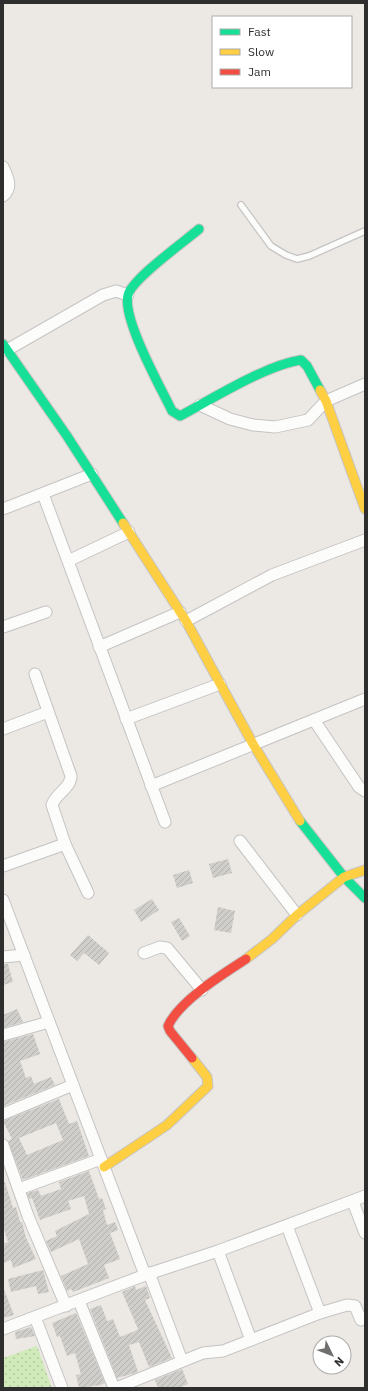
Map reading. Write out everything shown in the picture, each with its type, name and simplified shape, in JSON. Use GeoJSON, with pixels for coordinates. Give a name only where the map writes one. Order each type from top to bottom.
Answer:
{"type":"FeatureCollection","features":[{"type":"Feature","properties":{"kind":"street"},"geometry":{"type":"LineString","coordinates":[[3,168],[10,183],[9,188],[3,196]]}},
{"type":"Feature","properties":{"kind":"street"},"geometry":{"type":"LineString","coordinates":[[199,230],[137,282],[128,295],[128,306],[132,325],[172,411],[180,416],[261,374],[297,359],[301,360],[307,366],[326,402],[365,509]]}},
{"type":"Feature","properties":{"kind":"street"},"geometry":{"type":"LineString","coordinates":[[128,295],[116,291],[103,295],[5,347],[92,474],[183,617],[253,744],[305,828],[344,877],[365,898]]}},
{"type":"Feature","properties":{"kind":"street"},"geometry":{"type":"LineString","coordinates":[[200,405],[230,419],[253,425],[275,427],[308,420],[326,402],[365,384]]}},
{"type":"Feature","properties":{"kind":"street"},"geometry":{"type":"LineString","coordinates":[[3,509],[92,474]]}},
{"type":"Feature","properties":{"kind":"street"},"geometry":{"type":"LineString","coordinates":[[43,494],[165,822]]}},
{"type":"Feature","properties":{"kind":"street"},"geometry":{"type":"LineString","coordinates":[[68,561],[129,532]]}},
{"type":"Feature","properties":{"kind":"street"},"geometry":{"type":"LineString","coordinates":[[99,646],[183,617],[272,575],[365,540]]}},
{"type":"Feature","properties":{"kind":"street"},"geometry":{"type":"LineString","coordinates":[[3,627],[46,612]]}},
{"type":"Feature","properties":{"kind":"street"},"geometry":{"type":"LineString","coordinates":[[35,674],[72,776],[69,784],[56,797],[52,804],[65,844],[88,893]]}},
{"type":"Feature","properties":{"kind":"street"},"geometry":{"type":"LineString","coordinates":[[126,719],[220,684]]}},
{"type":"Feature","properties":{"kind":"street"},"geometry":{"type":"LineString","coordinates":[[151,786],[365,699]]}},
{"type":"Feature","properties":{"kind":"street"},"geometry":{"type":"LineString","coordinates":[[3,729],[48,712]]}},
{"type":"Feature","properties":{"kind":"street"},"geometry":{"type":"LineString","coordinates":[[314,720],[359,787],[365,791]]}},
{"type":"Feature","properties":{"kind":"street"},"geometry":{"type":"LineString","coordinates":[[240,840],[297,915]]}},
{"type":"Feature","properties":{"kind":"street"},"geometry":{"type":"LineString","coordinates":[[3,866],[65,844]]}},
{"type":"Feature","properties":{"kind":"street"},"geometry":{"type":"LineString","coordinates":[[19,1189],[102,1163],[168,1125],[208,1086],[207,1077],[172,1036],[168,1026],[172,1017],[202,990],[272,939],[297,915],[344,877],[365,870]]}},
{"type":"Feature","properties":{"kind":"street"},"geometry":{"type":"LineString","coordinates":[[3,900],[102,1163],[182,1361]]}},
{"type":"Feature","properties":{"kind":"street"},"geometry":{"type":"LineString","coordinates":[[144,953],[160,946],[166,948],[202,990]]}},
{"type":"Feature","properties":{"kind":"street"},"geometry":{"type":"LineString","coordinates":[[3,957],[24,955]]}},
{"type":"Feature","properties":{"kind":"street"},"geometry":{"type":"LineString","coordinates":[[3,1036],[17,1030],[49,1022]]}},
{"type":"Feature","properties":{"kind":"street"},"geometry":{"type":"LineString","coordinates":[[3,1114],[73,1085]]}},
{"type":"Feature","properties":{"kind":"street"},"geometry":{"type":"LineString","coordinates":[[3,1145],[66,1306]]}},
{"type":"Feature","properties":{"kind":"street"},"geometry":{"type":"LineString","coordinates":[[3,1330],[147,1274],[218,1252],[365,1196]]}},
{"type":"Feature","properties":{"kind":"street"},"geometry":{"type":"LineString","coordinates":[[352,1202],[365,1233]]}},
{"type":"Feature","properties":{"kind":"street"},"geometry":{"type":"LineString","coordinates":[[287,1226],[320,1313]]}},
{"type":"Feature","properties":{"kind":"street"},"geometry":{"type":"LineString","coordinates":[[218,1252],[251,1340]]}},
{"type":"Feature","properties":{"kind":"street"},"geometry":{"type":"LineString","coordinates":[[79,1301],[115,1388],[203,1353],[223,1351],[320,1313],[351,1304],[356,1308],[360,1320]]}},
{"type":"Feature","properties":{"kind":"street"},"geometry":{"type":"LineString","coordinates":[[35,1317],[62,1388]]}},
{"type":"Feature","properties":{"kind":"lane"},"geometry":{"type":"LineString","coordinates":[[241,205],[271,246],[296,259],[309,256],[365,231]]}},
{"type":"Feature","properties":{"kind":"green space"},"geometry":{"type":"Polygon","coordinates":[[[37,1346],[52,1388],[3,1388],[3,1358],[37,1346]]]}},
{"type":"Feature","properties":{"kind":"building"},"geometry":{"type":"Polygon","coordinates":[[[228,859],[232,873],[213,878],[209,864],[228,859]]]}},
{"type":"Feature","properties":{"kind":"building"},"geometry":{"type":"Polygon","coordinates":[[[189,870],[193,883],[177,888],[173,875],[189,870]]]}},
{"type":"Feature","properties":{"kind":"building"},"geometry":{"type":"Polygon","coordinates":[[[152,899],[159,910],[141,922],[134,910],[152,899]]]}},
{"type":"Feature","properties":{"kind":"building"},"geometry":{"type":"Polygon","coordinates":[[[218,907],[235,911],[231,933],[214,930],[218,907]]]}},
{"type":"Feature","properties":{"kind":"building"},"geometry":{"type":"Polygon","coordinates":[[[179,918],[190,936],[182,941],[171,922],[179,918]]]}},
{"type":"Feature","properties":{"kind":"building"},"geometry":{"type":"Polygon","coordinates":[[[88,935],[109,953],[99,965],[84,953],[77,961],[70,955],[88,935]]]}},
{"type":"Feature","properties":{"kind":"building"},"geometry":{"type":"Polygon","coordinates":[[[3,964],[8,964],[13,982],[3,985],[3,964]]]}},
{"type":"Feature","properties":{"kind":"building"},"geometry":{"type":"Polygon","coordinates":[[[17,1009],[23,1022],[3,1028],[3,1015],[17,1009]]]}},
{"type":"Feature","properties":{"kind":"building"},"geometry":{"type":"Polygon","coordinates":[[[33,1034],[40,1054],[20,1061],[26,1078],[31,1076],[34,1084],[51,1077],[55,1085],[3,1106],[3,1042],[33,1034]]]}},
{"type":"Feature","properties":{"kind":"building"},"geometry":{"type":"Polygon","coordinates":[[[59,1099],[69,1124],[77,1121],[89,1156],[23,1180],[8,1141],[12,1139],[3,1121],[59,1099]],[[56,1123],[19,1138],[27,1155],[63,1140],[56,1123]]]}},
{"type":"Feature","properties":{"kind":"building"},"geometry":{"type":"Polygon","coordinates":[[[89,1171],[99,1199],[102,1198],[106,1209],[103,1210],[107,1225],[115,1222],[118,1230],[110,1233],[120,1259],[104,1265],[109,1278],[73,1292],[71,1289],[67,1291],[61,1276],[88,1264],[79,1239],[51,1252],[46,1241],[57,1236],[55,1231],[89,1214],[84,1196],[68,1201],[71,1209],[40,1220],[32,1198],[29,1199],[27,1193],[38,1190],[41,1196],[61,1189],[59,1182],[89,1171]]]}},
{"type":"Feature","properties":{"kind":"building"},"geometry":{"type":"Polygon","coordinates":[[[3,1182],[5,1182],[13,1208],[16,1207],[26,1238],[36,1259],[13,1268],[11,1260],[3,1263],[3,1244],[8,1242],[3,1226],[3,1182]]]}},
{"type":"Feature","properties":{"kind":"building"},"geometry":{"type":"Polygon","coordinates":[[[43,1270],[49,1292],[38,1294],[36,1286],[11,1292],[8,1279],[43,1270]]]}},
{"type":"Feature","properties":{"kind":"building"},"geometry":{"type":"Polygon","coordinates":[[[135,1286],[136,1290],[146,1286],[150,1298],[145,1300],[172,1358],[149,1367],[139,1342],[129,1345],[138,1372],[117,1378],[90,1309],[101,1305],[107,1321],[113,1319],[120,1337],[135,1331],[138,1329],[122,1292],[135,1286]]]}},
{"type":"Feature","properties":{"kind":"building"},"geometry":{"type":"Polygon","coordinates":[[[3,1287],[14,1315],[3,1318],[3,1287]]]}},
{"type":"Feature","properties":{"kind":"building"},"geometry":{"type":"Polygon","coordinates":[[[76,1313],[105,1383],[101,1385],[79,1388],[76,1375],[81,1374],[75,1353],[67,1356],[60,1336],[57,1337],[52,1323],[76,1313]]]}},
{"type":"Feature","properties":{"kind":"building"},"geometry":{"type":"Polygon","coordinates":[[[31,1327],[35,1336],[16,1339],[15,1332],[31,1327]]]}},
{"type":"Feature","properties":{"kind":"building"},"geometry":{"type":"Polygon","coordinates":[[[182,1369],[188,1384],[179,1388],[158,1388],[155,1380],[182,1369]]]}},
{"type":"Feature","properties":{"kind":"traffic: fast"},"geometry":{"type":"LineString","coordinates":[[199,229],[148,271],[132,288],[128,295],[128,306],[136,336],[172,411],[180,416],[256,375],[272,368],[301,360],[307,366],[320,390]]}},
{"type":"Feature","properties":{"kind":"traffic: fast"},"geometry":{"type":"LineString","coordinates":[[3,344],[67,436],[123,523]]}},
{"type":"Feature","properties":{"kind":"traffic: fast"},"geometry":{"type":"LineString","coordinates":[[300,821],[344,877],[365,898]]}},
{"type":"Feature","properties":{"kind":"traffic: slow"},"geometry":{"type":"LineString","coordinates":[[320,390],[326,401],[365,509]]}},
{"type":"Feature","properties":{"kind":"traffic: slow"},"geometry":{"type":"LineString","coordinates":[[123,523],[186,621],[253,744],[300,821]]}},
{"type":"Feature","properties":{"kind":"traffic: slow"},"geometry":{"type":"LineString","coordinates":[[246,959],[272,939],[297,915],[344,877],[365,870]]}},
{"type":"Feature","properties":{"kind":"traffic: slow"},"geometry":{"type":"LineString","coordinates":[[104,1167],[167,1125],[208,1086],[207,1077],[192,1058]]}},
{"type":"Feature","properties":{"kind":"traffic: jam"},"geometry":{"type":"LineString","coordinates":[[192,1058],[170,1031],[168,1026],[182,1007],[191,998],[214,980],[246,959]]}}]}
